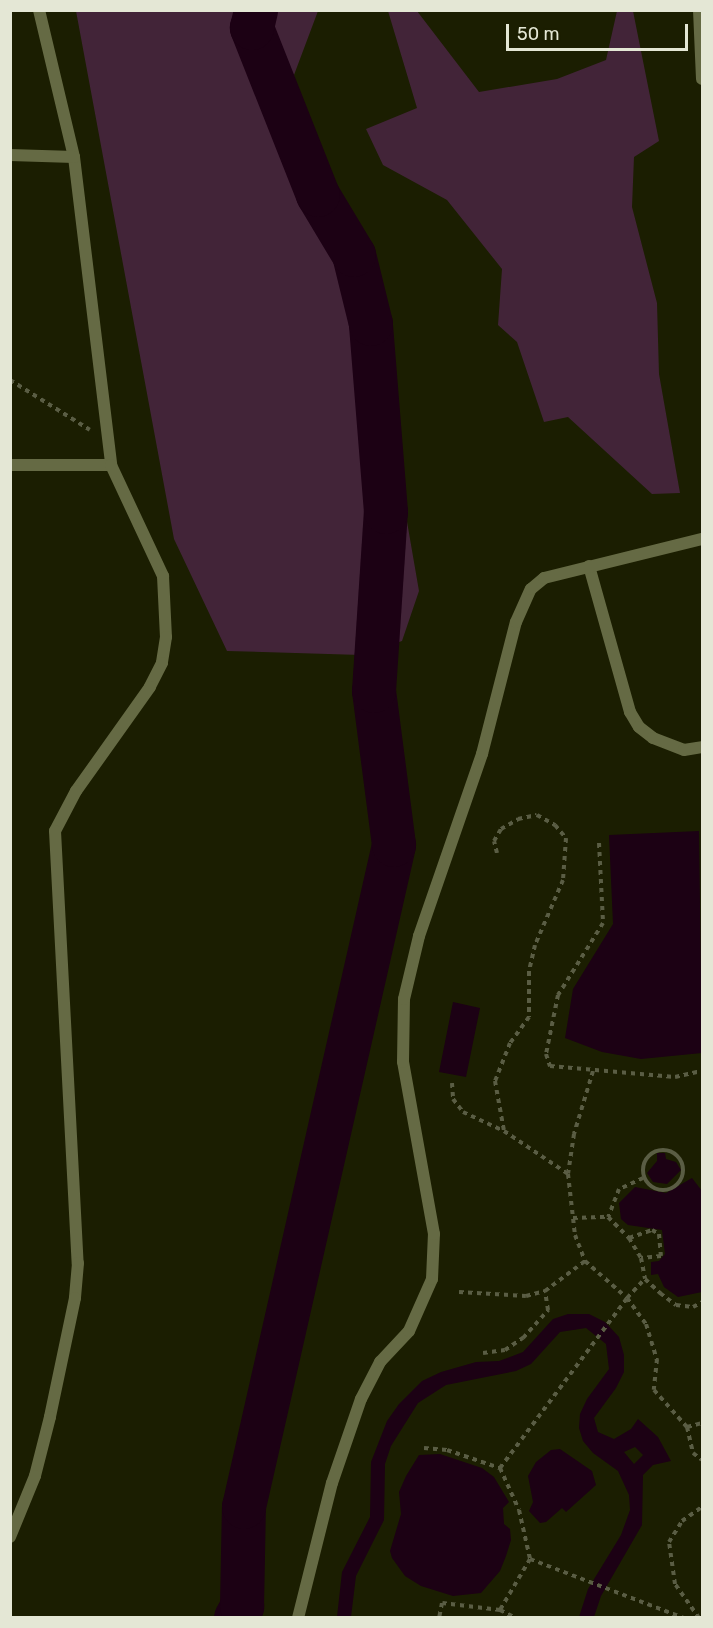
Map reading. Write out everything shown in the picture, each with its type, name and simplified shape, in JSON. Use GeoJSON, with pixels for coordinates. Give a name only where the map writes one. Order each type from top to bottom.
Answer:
{"type":"FeatureCollection","features":[{"type":"Feature","properties":{"kind":"street"},"geometry":{"type":"LineString","coordinates":[[10,1537],[35,1476],[50,1417],[75,1298],[78,1263],[55,831],[76,791],[150,687],[162,663],[166,637],[163,576],[111,465],[74,157],[39,10]]}},
{"type":"Feature","properties":{"kind":"street"},"geometry":{"type":"LineString","coordinates":[[699,10],[702,80]]}},
{"type":"Feature","properties":{"kind":"street"},"geometry":{"type":"LineString","coordinates":[[10,155],[74,157]]}},
{"type":"Feature","properties":{"kind":"street"},"geometry":{"type":"LineString","coordinates":[[10,465],[111,465]]}},
{"type":"Feature","properties":{"kind":"street"},"geometry":{"type":"LineString","coordinates":[[298,1617],[332,1483],[361,1399],[380,1362],[409,1331],[432,1279],[434,1234],[403,1062],[404,999],[419,936],[482,754],[516,622],[527,597],[544,578],[702,539]]}},
{"type":"Feature","properties":{"kind":"street"},"geometry":{"type":"LineString","coordinates":[[589,566],[630,712],[639,727],[653,738],[684,750],[702,747]]}},
{"type":"Feature","properties":{"kind":"path"},"geometry":{"type":"LineString","coordinates":[[10,380],[108,442]]}},
{"type":"Feature","properties":{"kind":"path"},"geometry":{"type":"LineString","coordinates":[[497,853],[494,841],[501,829],[518,819],[537,815],[555,825],[566,838],[563,880],[535,945],[529,970],[528,1017],[510,1043],[495,1081],[504,1131]]}},
{"type":"Feature","properties":{"kind":"path"},"geometry":{"type":"LineString","coordinates":[[599,843],[603,923],[558,995],[546,1054],[550,1066],[675,1077],[702,1071]]}},
{"type":"Feature","properties":{"kind":"path"},"geometry":{"type":"LineString","coordinates":[[593,1071],[574,1134],[568,1174],[573,1218],[585,1261],[627,1298],[646,1324],[657,1359],[654,1390],[687,1427],[693,1453],[702,1460]]}},
{"type":"Feature","properties":{"kind":"path"},"geometry":{"type":"LineString","coordinates":[[452,1083],[453,1099],[463,1112],[504,1131],[568,1174]]}},
{"type":"Feature","properties":{"kind":"path"},"geometry":{"type":"LineString","coordinates":[[666,1149],[680,1160],[684,1176],[677,1184],[659,1189],[643,1178],[642,1170],[654,1152],[666,1149]]}},
{"type":"Feature","properties":{"kind":"path"},"geometry":{"type":"LineString","coordinates":[[608,1217],[620,1189],[643,1178]]}},
{"type":"Feature","properties":{"kind":"path"},"geometry":{"type":"LineString","coordinates":[[573,1218],[608,1217],[629,1238],[641,1258],[645,1279],[676,1305],[693,1307],[702,1302]]}},
{"type":"Feature","properties":{"kind":"path"},"geometry":{"type":"LineString","coordinates":[[629,1238],[652,1230],[659,1234],[661,1256],[641,1258]]}},
{"type":"Feature","properties":{"kind":"path"},"geometry":{"type":"LineString","coordinates":[[459,1292],[526,1296],[545,1291],[585,1261]]}},
{"type":"Feature","properties":{"kind":"path"},"geometry":{"type":"LineString","coordinates":[[500,1468],[627,1298],[645,1279]]}},
{"type":"Feature","properties":{"kind":"path"},"geometry":{"type":"LineString","coordinates":[[483,1353],[505,1350],[524,1338],[548,1310],[545,1291]]}},
{"type":"Feature","properties":{"kind":"path"},"geometry":{"type":"LineString","coordinates":[[687,1427],[702,1423]]}},
{"type":"Feature","properties":{"kind":"path"},"geometry":{"type":"LineString","coordinates":[[424,1448],[447,1450],[500,1468],[519,1510],[530,1559],[500,1610]]}},
{"type":"Feature","properties":{"kind":"path"},"geometry":{"type":"LineString","coordinates":[[699,1617],[675,1584],[669,1542],[682,1521],[702,1507]]}},
{"type":"Feature","properties":{"kind":"path"},"geometry":{"type":"LineString","coordinates":[[530,1559],[684,1617]]}},
{"type":"Feature","properties":{"kind":"path"},"geometry":{"type":"LineString","coordinates":[[439,1617],[442,1603],[500,1610],[516,1617]]}},
{"type":"Feature","properties":{"kind":"path"},"geometry":{"type":"LineString","coordinates":[[500,1610],[503,1617]]}},
{"type":"Feature","properties":{"kind":"shaded area"},"geometry":{"type":"Polygon","coordinates":[[[76,11],[318,11],[294,75],[319,207],[360,282],[387,396],[377,454],[405,510],[419,591],[402,641],[361,655],[227,651],[174,539],[76,11]]]}},
{"type":"Feature","properties":{"kind":"shaded area"},"geometry":{"type":"Polygon","coordinates":[[[388,11],[417,11],[479,92],[557,79],[606,60],[617,11],[633,11],[659,141],[634,157],[632,207],[657,303],[659,374],[680,493],[652,494],[568,417],[544,422],[517,342],[498,325],[502,269],[447,200],[383,165],[366,129],[417,108],[388,11]]]}},
{"type":"Feature","properties":{"kind":"shaded area"},"geometry":{"type":"Polygon","coordinates":[[[699,831],[702,1053],[641,1059],[602,1052],[565,1038],[573,989],[613,924],[609,835],[699,831]]]}},
{"type":"Feature","properties":{"kind":"shaded area"},"geometry":{"type":"Polygon","coordinates":[[[453,1002],[480,1008],[466,1077],[439,1072],[453,1002]]]}},
{"type":"Feature","properties":{"kind":"shaded area"},"geometry":{"type":"Polygon","coordinates":[[[657,1153],[665,1153],[666,1159],[676,1162],[681,1170],[667,1184],[653,1182],[647,1173],[657,1161],[657,1153]]]}},
{"type":"Feature","properties":{"kind":"shaded area"},"geometry":{"type":"Polygon","coordinates":[[[692,1178],[702,1191],[702,1292],[678,1297],[664,1287],[658,1274],[651,1275],[651,1262],[659,1261],[665,1254],[662,1230],[628,1225],[621,1219],[619,1203],[635,1187],[666,1193],[692,1178]]]}},
{"type":"Feature","properties":{"kind":"shaded area"},"geometry":{"type":"Polygon","coordinates":[[[568,1314],[589,1314],[605,1322],[619,1337],[624,1355],[624,1372],[616,1388],[594,1418],[598,1432],[614,1439],[631,1429],[638,1419],[658,1437],[671,1461],[653,1465],[643,1475],[642,1525],[601,1596],[594,1617],[579,1617],[588,1589],[621,1535],[630,1510],[629,1495],[618,1471],[593,1453],[583,1441],[579,1428],[580,1414],[587,1399],[609,1369],[606,1344],[586,1328],[560,1332],[531,1364],[516,1371],[446,1385],[418,1403],[391,1446],[385,1464],[384,1520],[356,1576],[351,1617],[337,1617],[342,1572],[370,1517],[371,1462],[387,1421],[399,1404],[422,1381],[441,1372],[476,1362],[499,1361],[523,1352],[553,1319],[568,1314]],[[635,1447],[624,1452],[634,1464],[643,1455],[635,1447]]]}},
{"type":"Feature","properties":{"kind":"shaded area"},"geometry":{"type":"Polygon","coordinates":[[[560,1449],[592,1471],[596,1485],[566,1512],[562,1508],[546,1522],[540,1523],[529,1511],[533,1502],[528,1476],[536,1462],[551,1450],[560,1449]]]}},
{"type":"Feature","properties":{"kind":"shaded area"},"geometry":{"type":"Polygon","coordinates":[[[440,1454],[482,1468],[494,1477],[509,1502],[503,1508],[504,1524],[510,1529],[511,1540],[500,1571],[481,1593],[453,1596],[421,1586],[405,1576],[392,1558],[390,1551],[401,1514],[399,1492],[406,1476],[419,1455],[440,1454]]]}},
{"type":"Feature","properties":{"kind":"waterway"},"geometry":{"type":"LineString","coordinates":[[236,1618],[242,1607],[244,1507],[394,845],[374,691],[386,512],[371,324],[354,255],[318,195],[252,28],[256,10]]}}]}
